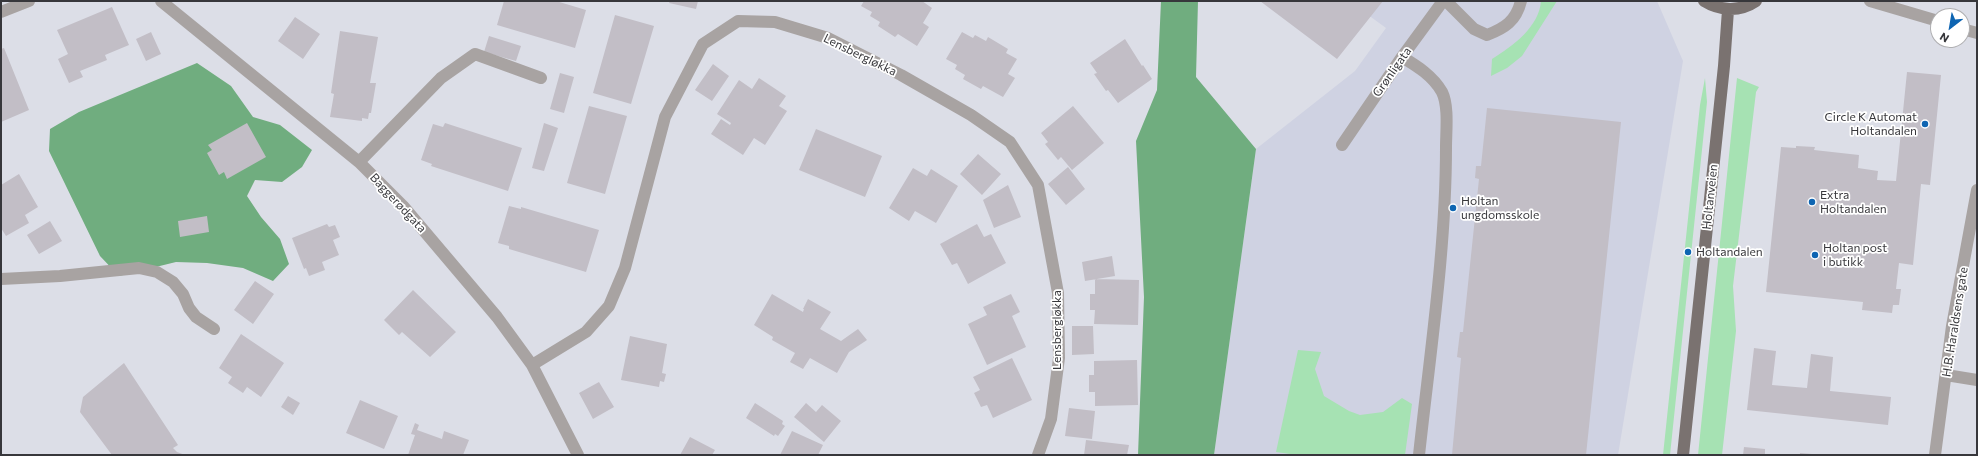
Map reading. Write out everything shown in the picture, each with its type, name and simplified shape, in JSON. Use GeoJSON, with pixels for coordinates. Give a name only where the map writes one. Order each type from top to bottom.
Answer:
{"type":"FeatureCollection","features":[{"type":"Feature","properties":{"kind":"main road"},"geometry":{"type":"LineString","coordinates":[[1704,1],[1715,7],[1728,10],[1740,8],[1756,1]]}},
{"type":"Feature","properties":{"kind":"main road","name":"Holtanveien"},"geometry":{"type":"LineString","coordinates":[[1683,455],[1724,66],[1728,10]]}},
{"type":"Feature","properties":{"kind":"street"},"geometry":{"type":"LineString","coordinates":[[1,12],[29,1]]}},
{"type":"Feature","properties":{"kind":"street","name":"Baggerødgata"},"geometry":{"type":"LineString","coordinates":[[161,1],[359,162],[403,206],[497,317],[532,365],[578,455]]}},
{"type":"Feature","properties":{"kind":"street"},"geometry":{"type":"LineString","coordinates":[[1445,1],[1474,29],[1487,34],[1505,28],[1519,10],[1521,1]]}},
{"type":"Feature","properties":{"kind":"street","name":"Grønligata"},"geometry":{"type":"LineString","coordinates":[[1342,145],[1402,57],[1445,1]]}},
{"type":"Feature","properties":{"kind":"street"},"geometry":{"type":"LineString","coordinates":[[1870,1],[1930,20]]}},
{"type":"Feature","properties":{"kind":"street","name":"Lensbergløkka"},"geometry":{"type":"LineString","coordinates":[[532,365],[586,332],[609,306],[625,268],[665,118],[703,44],[738,21],[775,22],[828,38],[901,75],[971,115],[1010,142],[1038,185],[1058,293],[1059,358],[1050,419],[1038,455]]}},
{"type":"Feature","properties":{"kind":"street"},"geometry":{"type":"LineString","coordinates":[[359,162],[441,78],[475,54],[541,78]]}},
{"type":"Feature","properties":{"kind":"street"},"geometry":{"type":"LineString","coordinates":[[1402,57],[1433,79],[1443,94],[1446,117],[1446,171],[1442,238],[1419,455]]}},
{"type":"Feature","properties":{"kind":"street","name":"H.B. Haraldsens gate"},"geometry":{"type":"LineString","coordinates":[[1935,455],[1952,326],[1977,190]]}},
{"type":"Feature","properties":{"kind":"street"},"geometry":{"type":"LineString","coordinates":[[1,279],[60,276],[139,268],[157,272],[173,282],[183,294],[189,308],[196,317],[214,329]]}},
{"type":"Feature","properties":{"kind":"street"},"geometry":{"type":"LineString","coordinates":[[1946,374],[1977,380]]}},
{"type":"Feature","properties":{"kind":"shaded area","name":"Holtan ungdomsskole"},"geometry":{"type":"Polygon","coordinates":[[[1349,1],[1657,1],[1683,61],[1618,455],[1214,455],[1256,149],[1355,71],[1386,28],[1349,1]]]}},
{"type":"Feature","properties":{"kind":"green space"},"geometry":{"type":"Polygon","coordinates":[[[1161,1],[1198,1],[1196,77],[1256,149],[1214,455],[1138,455],[1144,297],[1136,141],[1157,90],[1161,1]]]}},
{"type":"Feature","properties":{"kind":"green space"},"geometry":{"type":"Polygon","coordinates":[[[1541,1],[1557,1],[1522,56],[1507,68],[1491,76],[1492,59],[1524,35],[1535,19],[1541,1]]]}},
{"type":"Feature","properties":{"kind":"green space"},"geometry":{"type":"Polygon","coordinates":[[[197,63],[231,86],[253,117],[280,125],[312,150],[302,167],[282,182],[255,180],[247,196],[261,217],[280,239],[289,264],[273,281],[243,268],[207,263],[176,262],[119,276],[100,256],[49,151],[50,129],[79,112],[197,63]]]}},
{"type":"Feature","properties":{"kind":"green space"},"geometry":{"type":"Polygon","coordinates":[[[1705,78],[1707,102],[1670,455],[1663,455],[1700,105],[1705,78]]]}},
{"type":"Feature","properties":{"kind":"green space"},"geometry":{"type":"Polygon","coordinates":[[[1737,78],[1759,87],[1756,92],[1733,286],[1736,331],[1722,455],[1698,455],[1737,78]]]}},
{"type":"Feature","properties":{"kind":"green space"},"geometry":{"type":"Polygon","coordinates":[[[1298,350],[1321,352],[1315,369],[1324,396],[1349,411],[1360,415],[1383,412],[1402,398],[1412,404],[1405,455],[1290,455],[1276,452],[1298,350]]]}},
{"type":"Feature","properties":{"kind":"building"},"geometry":{"type":"Polygon","coordinates":[[[504,1],[556,1],[586,10],[575,48],[497,25],[504,1]]]}},
{"type":"Feature","properties":{"kind":"building"},"geometry":{"type":"Polygon","coordinates":[[[670,1],[698,1],[696,9],[669,3],[670,1]]]}},
{"type":"Feature","properties":{"kind":"building"},"geometry":{"type":"Polygon","coordinates":[[[864,1],[922,1],[932,8],[923,23],[929,27],[917,46],[898,34],[895,37],[878,26],[880,22],[870,16],[872,12],[861,6],[864,1]]]}},
{"type":"Feature","properties":{"kind":"building"},"geometry":{"type":"Polygon","coordinates":[[[1260,1],[1383,1],[1337,59],[1260,1]]]}},
{"type":"Feature","properties":{"kind":"building"},"geometry":{"type":"Polygon","coordinates":[[[112,7],[129,45],[105,55],[107,60],[80,71],[83,77],[69,83],[58,59],[68,54],[57,30],[112,7]]]}},
{"type":"Feature","properties":{"kind":"building"},"geometry":{"type":"Polygon","coordinates":[[[615,15],[654,26],[631,104],[593,93],[615,15]]]}},
{"type":"Feature","properties":{"kind":"building"},"geometry":{"type":"Polygon","coordinates":[[[295,17],[320,34],[303,59],[278,41],[295,17]]]}},
{"type":"Feature","properties":{"kind":"building"},"geometry":{"type":"Polygon","coordinates":[[[340,31],[378,37],[370,83],[376,83],[371,113],[369,113],[368,119],[362,118],[362,121],[330,117],[334,94],[331,93],[340,31]]]}},
{"type":"Feature","properties":{"kind":"building"},"geometry":{"type":"Polygon","coordinates":[[[151,32],[161,54],[146,61],[136,39],[151,32]]]}},
{"type":"Feature","properties":{"kind":"building"},"geometry":{"type":"Polygon","coordinates":[[[962,32],[973,38],[975,35],[986,41],[988,37],[1008,49],[1006,53],[1017,59],[1008,74],[1015,78],[1003,97],[983,86],[981,89],[963,79],[965,75],[955,69],[957,65],[946,59],[962,32]]]}},
{"type":"Feature","properties":{"kind":"building"},"geometry":{"type":"Polygon","coordinates":[[[489,36],[521,46],[516,61],[484,52],[489,36]]]}},
{"type":"Feature","properties":{"kind":"building"},"geometry":{"type":"Polygon","coordinates":[[[1125,39],[1152,79],[1118,103],[1108,90],[1106,91],[1094,74],[1097,73],[1090,63],[1125,39]]]}},
{"type":"Feature","properties":{"kind":"building"},"geometry":{"type":"Polygon","coordinates":[[[4,48],[29,110],[1,122],[1,49],[4,48]]]}},
{"type":"Feature","properties":{"kind":"building"},"geometry":{"type":"Polygon","coordinates":[[[713,64],[729,76],[712,101],[695,90],[713,64]]]}},
{"type":"Feature","properties":{"kind":"building"},"geometry":{"type":"Polygon","coordinates":[[[1907,72],[1941,75],[1930,185],[1921,184],[1913,265],[1899,263],[1896,289],[1901,289],[1899,305],[1893,305],[1892,313],[1862,310],[1863,302],[1766,292],[1781,147],[1815,147],[1814,150],[1859,155],[1858,168],[1878,171],[1877,180],[1896,181],[1907,72]]]}},
{"type":"Feature","properties":{"kind":"building"},"geometry":{"type":"Polygon","coordinates":[[[560,73],[574,77],[564,113],[550,109],[560,73]]]}},
{"type":"Feature","properties":{"kind":"building"},"geometry":{"type":"Polygon","coordinates":[[[759,78],[786,96],[779,106],[787,111],[765,145],[754,138],[743,155],[711,134],[721,119],[730,125],[731,123],[717,114],[739,80],[752,89],[759,78]]]}},
{"type":"Feature","properties":{"kind":"building"},"geometry":{"type":"Polygon","coordinates":[[[589,106],[627,116],[605,194],[567,183],[589,106]]]}},
{"type":"Feature","properties":{"kind":"building"},"geometry":{"type":"Polygon","coordinates":[[[1073,106],[1104,143],[1072,170],[1061,157],[1058,160],[1045,144],[1048,142],[1041,133],[1073,106]]]}},
{"type":"Feature","properties":{"kind":"building"},"geometry":{"type":"Polygon","coordinates":[[[1487,108],[1621,122],[1586,455],[1452,455],[1461,358],[1457,357],[1460,332],[1463,332],[1479,179],[1475,178],[1476,166],[1481,166],[1487,108]]]}},
{"type":"Feature","properties":{"kind":"building"},"geometry":{"type":"Polygon","coordinates":[[[247,123],[266,157],[227,179],[224,172],[219,175],[207,153],[212,150],[208,145],[247,123]]]}},
{"type":"Feature","properties":{"kind":"building"},"geometry":{"type":"Polygon","coordinates":[[[445,123],[522,148],[508,191],[431,166],[432,164],[421,160],[433,124],[443,127],[445,123]]]}},
{"type":"Feature","properties":{"kind":"building"},"geometry":{"type":"Polygon","coordinates":[[[544,123],[558,128],[544,171],[532,168],[544,123]]]}},
{"type":"Feature","properties":{"kind":"building"},"geometry":{"type":"Polygon","coordinates":[[[816,129],[882,156],[865,197],[799,170],[816,129]]]}},
{"type":"Feature","properties":{"kind":"building"},"geometry":{"type":"Polygon","coordinates":[[[978,154],[1001,174],[982,195],[960,174],[978,154]]]}},
{"type":"Feature","properties":{"kind":"building"},"geometry":{"type":"Polygon","coordinates":[[[1068,167],[1085,189],[1066,205],[1048,184],[1068,167]]]}},
{"type":"Feature","properties":{"kind":"building"},"geometry":{"type":"Polygon","coordinates":[[[913,168],[927,176],[931,169],[958,186],[936,223],[915,211],[909,221],[889,208],[913,168]]]}},
{"type":"Feature","properties":{"kind":"building"},"geometry":{"type":"Polygon","coordinates":[[[19,174],[38,207],[25,215],[29,223],[6,236],[1,228],[1,185],[19,174]]]}},
{"type":"Feature","properties":{"kind":"building"},"geometry":{"type":"Polygon","coordinates":[[[1008,185],[1021,217],[994,228],[983,200],[1008,185]]]}},
{"type":"Feature","properties":{"kind":"building"},"geometry":{"type":"Polygon","coordinates":[[[509,206],[521,209],[521,207],[599,230],[586,272],[509,249],[509,246],[498,243],[509,206]]]}},
{"type":"Feature","properties":{"kind":"building"},"geometry":{"type":"Polygon","coordinates":[[[207,216],[209,232],[180,237],[178,221],[207,216]]]}},
{"type":"Feature","properties":{"kind":"building"},"geometry":{"type":"Polygon","coordinates":[[[50,221],[62,241],[39,254],[27,235],[50,221]]]}},
{"type":"Feature","properties":{"kind":"building"},"geometry":{"type":"Polygon","coordinates":[[[327,224],[329,227],[335,225],[340,237],[333,240],[339,255],[322,262],[325,270],[309,276],[306,268],[304,269],[292,238],[327,224]]]}},
{"type":"Feature","properties":{"kind":"building"},"geometry":{"type":"Polygon","coordinates":[[[977,224],[984,237],[991,234],[1006,263],[968,284],[957,263],[952,265],[940,244],[977,224]]]}},
{"type":"Feature","properties":{"kind":"building"},"geometry":{"type":"Polygon","coordinates":[[[1112,256],[1115,276],[1085,281],[1082,262],[1112,256]]]}},
{"type":"Feature","properties":{"kind":"building"},"geometry":{"type":"Polygon","coordinates":[[[1095,279],[1139,280],[1138,325],[1094,324],[1095,310],[1090,310],[1090,294],[1095,294],[1095,279]]]}},
{"type":"Feature","properties":{"kind":"building"},"geometry":{"type":"Polygon","coordinates":[[[255,281],[274,294],[253,324],[234,310],[255,281]]]}},
{"type":"Feature","properties":{"kind":"building"},"geometry":{"type":"Polygon","coordinates":[[[413,290],[456,332],[430,357],[402,332],[399,335],[384,320],[413,290]]]}},
{"type":"Feature","properties":{"kind":"building"},"geometry":{"type":"Polygon","coordinates":[[[772,294],[803,312],[808,299],[831,312],[820,329],[841,341],[858,329],[867,340],[849,352],[837,373],[810,358],[803,369],[790,362],[795,353],[772,340],[773,337],[754,325],[772,294]]]}},
{"type":"Feature","properties":{"kind":"building"},"geometry":{"type":"Polygon","coordinates":[[[1011,294],[1020,312],[1012,316],[1026,347],[987,365],[968,324],[987,315],[983,307],[1011,294]]]}},
{"type":"Feature","properties":{"kind":"building"},"geometry":{"type":"Polygon","coordinates":[[[1072,326],[1093,326],[1094,354],[1072,355],[1072,326]]]}},
{"type":"Feature","properties":{"kind":"building"},"geometry":{"type":"Polygon","coordinates":[[[241,334],[284,363],[261,397],[247,387],[243,393],[228,383],[232,377],[219,368],[241,334]]]}},
{"type":"Feature","properties":{"kind":"building"},"geometry":{"type":"Polygon","coordinates":[[[630,336],[667,344],[662,373],[666,374],[664,382],[660,381],[659,387],[621,380],[630,336]]]}},
{"type":"Feature","properties":{"kind":"building"},"geometry":{"type":"Polygon","coordinates":[[[1754,348],[1776,351],[1772,385],[1807,388],[1811,354],[1833,357],[1830,391],[1891,397],[1888,425],[1747,410],[1754,348]]]}},
{"type":"Feature","properties":{"kind":"building"},"geometry":{"type":"Polygon","coordinates":[[[1012,358],[1032,400],[993,418],[987,405],[981,407],[974,393],[980,390],[973,377],[1012,358]]]}},
{"type":"Feature","properties":{"kind":"building"},"geometry":{"type":"Polygon","coordinates":[[[1137,360],[1138,405],[1095,406],[1095,392],[1089,392],[1089,375],[1094,375],[1094,361],[1137,360]]]}},
{"type":"Feature","properties":{"kind":"building"},"geometry":{"type":"Polygon","coordinates":[[[124,363],[178,445],[173,448],[177,452],[185,455],[112,455],[80,412],[83,397],[124,363]]]}},
{"type":"Feature","properties":{"kind":"building"},"geometry":{"type":"Polygon","coordinates":[[[599,382],[614,407],[593,419],[579,393],[599,382]]]}},
{"type":"Feature","properties":{"kind":"building"},"geometry":{"type":"Polygon","coordinates":[[[288,396],[300,403],[293,415],[281,407],[288,396]]]}},
{"type":"Feature","properties":{"kind":"building"},"geometry":{"type":"Polygon","coordinates":[[[360,400],[398,416],[384,449],[346,433],[360,400]]]}},
{"type":"Feature","properties":{"kind":"building"},"geometry":{"type":"Polygon","coordinates":[[[755,403],[783,421],[782,424],[785,426],[778,436],[775,434],[774,436],[746,418],[755,403]]]}},
{"type":"Feature","properties":{"kind":"building"},"geometry":{"type":"Polygon","coordinates":[[[806,403],[816,412],[822,405],[841,421],[824,442],[794,417],[806,403]]]}},
{"type":"Feature","properties":{"kind":"building"},"geometry":{"type":"Polygon","coordinates":[[[1069,408],[1095,411],[1092,439],[1065,436],[1069,408]]]}},
{"type":"Feature","properties":{"kind":"building"},"geometry":{"type":"Polygon","coordinates":[[[415,423],[419,425],[417,430],[442,439],[444,431],[469,440],[463,455],[408,455],[415,435],[411,434],[415,423]]]}},
{"type":"Feature","properties":{"kind":"building"},"geometry":{"type":"Polygon","coordinates":[[[792,431],[823,445],[818,455],[780,455],[792,431]]]}},
{"type":"Feature","properties":{"kind":"building"},"geometry":{"type":"Polygon","coordinates":[[[690,437],[715,450],[712,455],[680,455],[690,437]]]}},
{"type":"Feature","properties":{"kind":"building"},"geometry":{"type":"Polygon","coordinates":[[[1086,440],[1129,445],[1127,455],[1084,455],[1086,440]]]}},
{"type":"Feature","properties":{"kind":"building"},"geometry":{"type":"Polygon","coordinates":[[[1744,447],[1765,449],[1765,455],[1743,455],[1744,447]]]}},
{"type":"Feature","properties":{"kind":"building"},"geometry":{"type":"Polygon","coordinates":[[[1800,453],[1812,454],[1812,455],[1800,455],[1800,453]]]}},
{"type":"Feature","properties":{"kind":"place","name":"Circle K Automat Holtandalen"},"geometry":{"type":"Point","coordinates":[1925,124]}},
{"type":"Feature","properties":{"kind":"place","name":"Extra Holtandalen"},"geometry":{"type":"Point","coordinates":[1812,202]}},
{"type":"Feature","properties":{"kind":"place","name":"Holtan ungdomsskole"},"geometry":{"type":"Point","coordinates":[1453,208]}},
{"type":"Feature","properties":{"kind":"place","name":"Holtandalen"},"geometry":{"type":"Point","coordinates":[1688,252]}},
{"type":"Feature","properties":{"kind":"place","name":"Holtan post i butikk"},"geometry":{"type":"Point","coordinates":[1815,255]}}]}
